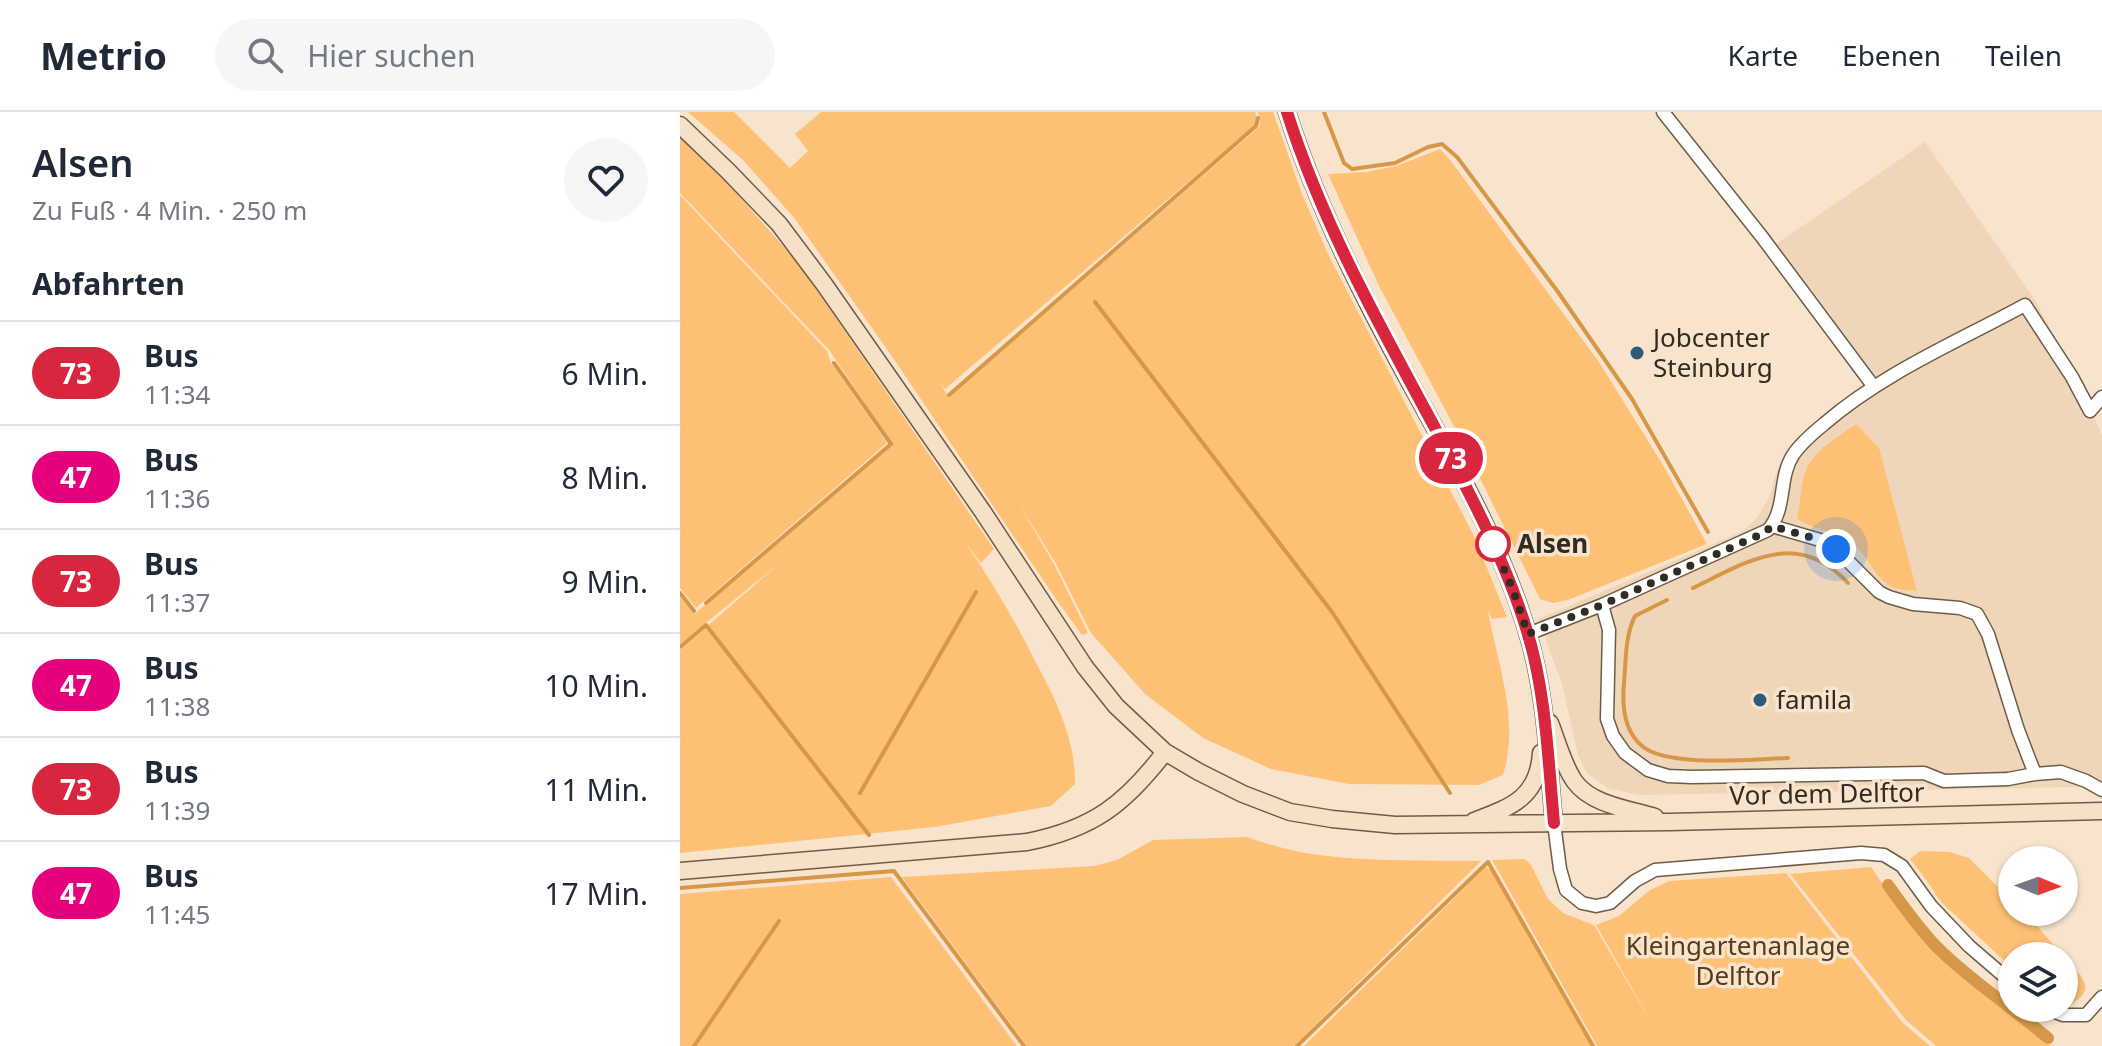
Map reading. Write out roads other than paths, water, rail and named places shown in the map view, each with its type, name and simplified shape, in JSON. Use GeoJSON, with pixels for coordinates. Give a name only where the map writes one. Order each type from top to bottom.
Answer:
{"type":"FeatureCollection","features":[{"type":"Feature","properties":{"kind":"main road"},"geometry":{"type":"LineString","coordinates":[[1287,112],[1298,148],[1331,226],[1387,340],[1481,517],[1513,590],[1528,634],[1543,707],[1554,823]]}},
{"type":"Feature","properties":{"kind":"main road","name":"Vor dem Delftor"},"geometry":{"type":"LineString","coordinates":[[680,125],[779,224],[974,499],[1085,667],[1116,706],[1165,752],[1243,794],[1290,812],[1395,825],[1670,822],[2102,811]]}},
{"type":"Feature","properties":{"kind":"main road"},"geometry":{"type":"LineString","coordinates":[[1543,707],[1574,780],[1584,791],[1596,798],[1670,822]]}},
{"type":"Feature","properties":{"kind":"main road"},"geometry":{"type":"LineString","coordinates":[[1460,825],[1505,810],[1531,789],[1540,770],[1543,707]]}},
{"type":"Feature","properties":{"kind":"main road"},"geometry":{"type":"LineString","coordinates":[[680,871],[1044,839],[1076,829],[1103,815],[1128,796],[1165,752]]}},
{"type":"Feature","properties":{"kind":"street"},"geometry":{"type":"LineString","coordinates":[[1663,112],[1874,387]]}},
{"type":"Feature","properties":{"kind":"street"},"geometry":{"type":"LineString","coordinates":[[1528,634],[1602,605],[1764,533],[1780,512],[1792,457],[1811,436],[1874,387],[2025,305],[2064,364],[2090,411],[2102,397]]}},
{"type":"Feature","properties":{"kind":"street"},"geometry":{"type":"LineString","coordinates":[[1772,526],[1820,540],[1836,549],[1879,592],[1889,597],[1913,604],[1960,608],[1977,614],[1985,624],[2035,774]]}},
{"type":"Feature","properties":{"kind":"street"},"geometry":{"type":"LineString","coordinates":[[1602,605],[1609,630],[1607,719],[1613,736],[1625,753],[1648,770],[1668,776],[1692,777],[1924,773],[1944,781],[2008,779],[2061,772],[2102,790]]}},
{"type":"Feature","properties":{"kind":"street"},"geometry":{"type":"LineString","coordinates":[[1554,823],[1566,890],[1582,903],[1596,906],[1610,903],[1635,881],[1655,870],[1861,853],[1884,855],[1902,866],[1931,906],[1998,971]]}},
{"type":"Feature","properties":{"kind":"street"},"geometry":{"type":"LineString","coordinates":[[2078,1015],[2086,1015],[2102,997]]}},
{"type":"Feature","properties":{"kind":"waterway"},"geometry":{"type":"LineString","coordinates":[[1324,112],[1344,163],[1352,169],[1395,163],[1428,147],[1442,144],[1457,157],[1558,292],[1632,399],[1708,532]]}},
{"type":"Feature","properties":{"kind":"waterway"},"geometry":{"type":"LineString","coordinates":[[949,395],[1256,126],[1258,118]]}},
{"type":"Feature","properties":{"kind":"waterway"},"geometry":{"type":"LineString","coordinates":[[1095,302],[1332,612],[1450,793]]}},
{"type":"Feature","properties":{"kind":"waterway"},"geometry":{"type":"LineString","coordinates":[[706,603],[891,444],[834,363]]}},
{"type":"Feature","properties":{"kind":"waterway"},"geometry":{"type":"LineString","coordinates":[[1693,588],[1753,560],[1791,553],[1829,566],[1848,583]]}},
{"type":"Feature","properties":{"kind":"waterway"},"geometry":{"type":"LineString","coordinates":[[860,793],[976,592]]}},
{"type":"Feature","properties":{"kind":"waterway"},"geometry":{"type":"LineString","coordinates":[[680,593],[694,611]]}},
{"type":"Feature","properties":{"kind":"waterway"},"geometry":{"type":"LineString","coordinates":[[1667,600],[1635,616],[1629,632],[1623,700],[1628,725],[1636,740],[1654,753],[1690,760],[1788,758]]}},
{"type":"Feature","properties":{"kind":"waterway"},"geometry":{"type":"LineString","coordinates":[[680,647],[706,625],[869,835]]}},
{"type":"Feature","properties":{"kind":"waterway"},"geometry":{"type":"LineString","coordinates":[[1297,1046],[1488,862],[1593,1046]]}},
{"type":"Feature","properties":{"kind":"waterway"},"geometry":{"type":"LineString","coordinates":[[680,888],[894,871],[1024,1046]]}},
{"type":"Feature","properties":{"kind":"waterway"},"geometry":{"type":"LineString","coordinates":[[1888,885],[1938,948],[2048,1038]]}},
{"type":"Feature","properties":{"kind":"waterway"},"geometry":{"type":"LineString","coordinates":[[694,1046],[779,921]]}},
{"type":"Feature","properties":{"kind":"place","name":"Jobcenter Steinburg"},"geometry":{"type":"Point","coordinates":[1637,353]}},
{"type":"Feature","properties":{"kind":"place","name":"Alsen"},"geometry":{"type":"Point","coordinates":[1493,544]}},
{"type":"Feature","properties":{"kind":"place","name":"famila"},"geometry":{"type":"Point","coordinates":[1760,700]}},
{"type":"Feature","properties":{"kind":"park label","name":"Kleingartenanlage Delftor"},"geometry":{"type":"Point","coordinates":[1738,961]}}]}
